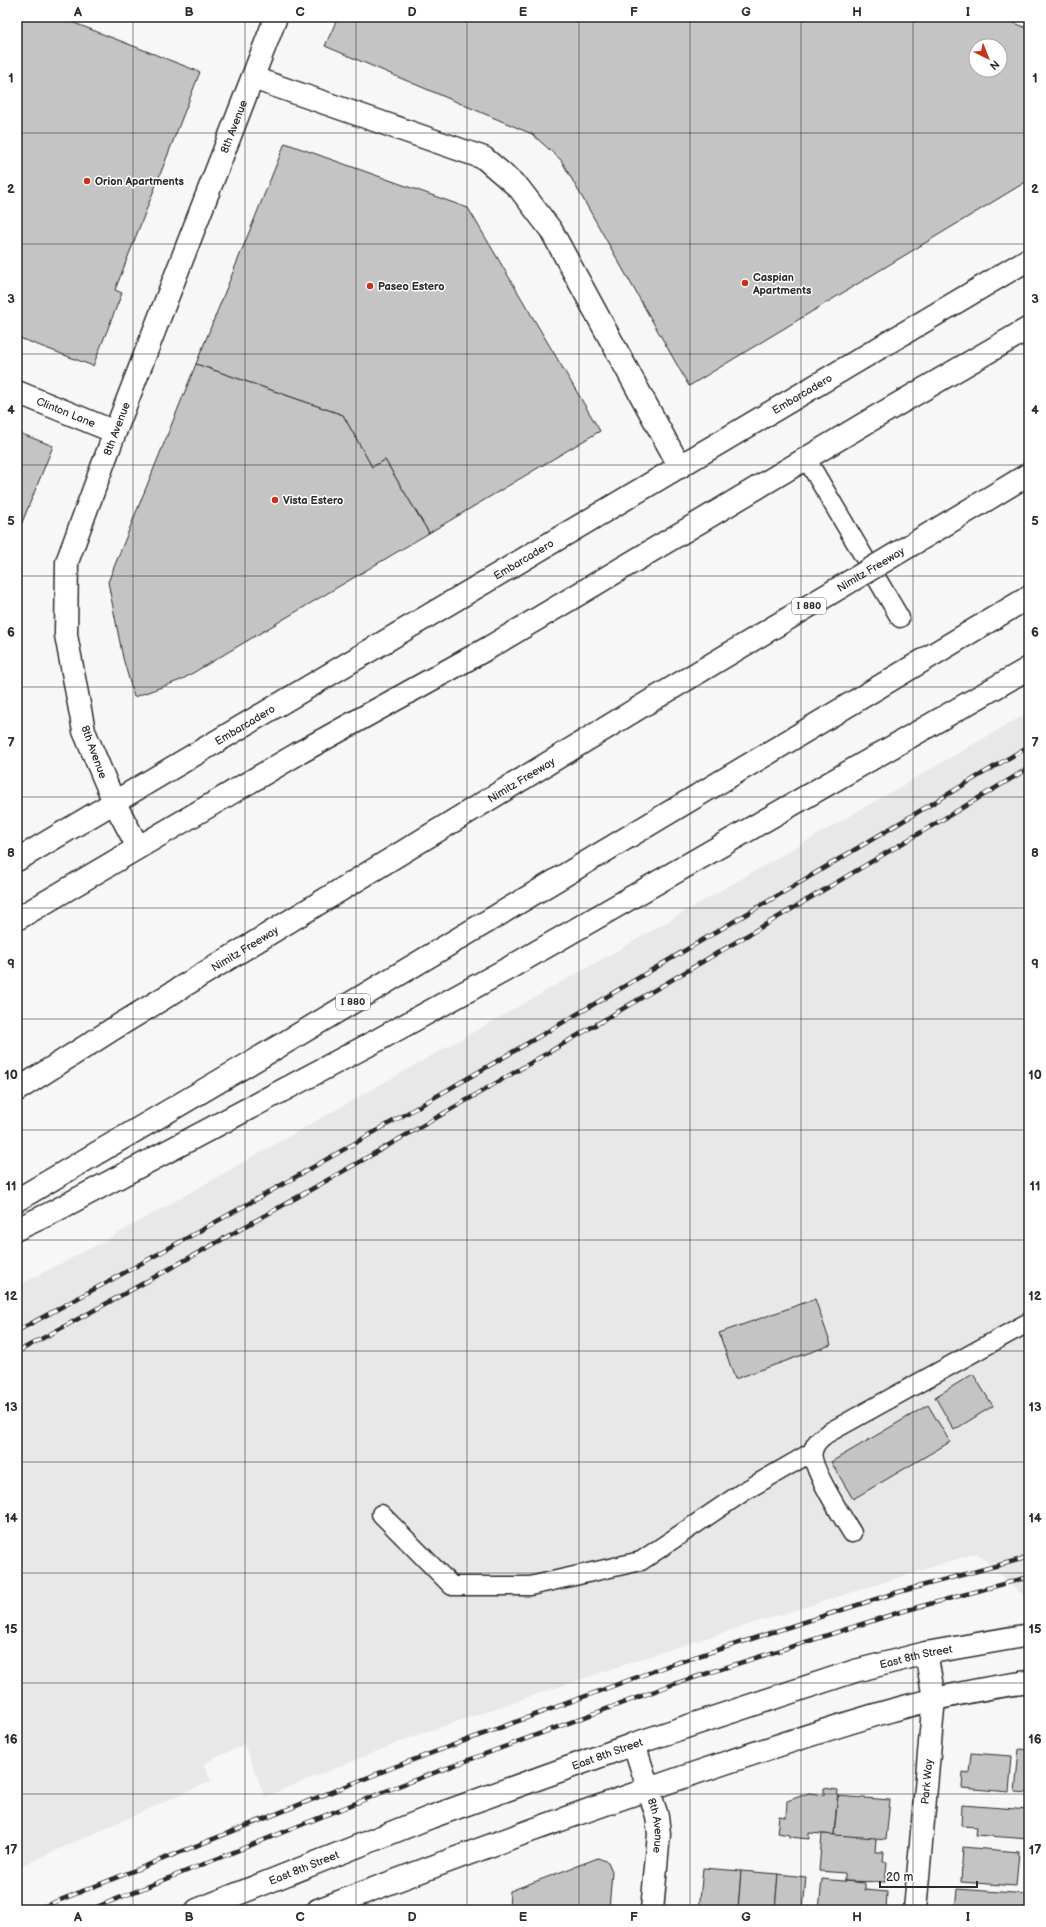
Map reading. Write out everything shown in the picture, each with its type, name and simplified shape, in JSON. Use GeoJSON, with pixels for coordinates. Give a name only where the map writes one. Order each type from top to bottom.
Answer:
{"type":"FeatureCollection","features":[{"type":"Feature","properties":{"kind":"main road","name":"8th Avenue"},"geometry":{"type":"LineString","coordinates":[[138,847],[114,802],[84,731],[66,635],[67,562],[115,432],[276,17]]}},
{"type":"Feature","properties":{"kind":"main road"},"geometry":{"type":"LineString","coordinates":[[253,78],[484,158],[519,188],[551,230],[680,467]]}},
{"type":"Feature","properties":{"kind":"main road","name":"Embarcadero"},"geometry":{"type":"LineString","coordinates":[[17,860],[1029,259]]}},
{"type":"Feature","properties":{"kind":"main road"},"geometry":{"type":"LineString","coordinates":[[17,919],[299,753],[490,647],[806,458],[1029,328]]}},
{"type":"Feature","properties":{"kind":"main road","name":"Clinton Lane"},"geometry":{"type":"LineString","coordinates":[[17,392],[115,432]]}},
{"type":"Feature","properties":{"kind":"main road","name":"Nimitz Freeway"},"geometry":{"type":"LineString","coordinates":[[17,1090],[113,1028],[632,712],[1029,474]]}},
{"type":"Feature","properties":{"kind":"main road","name":"I 880"},"geometry":{"type":"LineString","coordinates":[[17,1200],[291,1039],[1029,598]]}},
{"type":"Feature","properties":{"kind":"main road"},"geometry":{"type":"LineString","coordinates":[[17,1229],[52,1214],[376,1041],[509,968],[1029,668]]}},
{"type":"Feature","properties":{"kind":"main road","name":"East 8th Street"},"geometry":{"type":"LineString","coordinates":[[197,1910],[424,1820],[634,1744],[854,1671],[926,1653],[1029,1635]]}},
{"type":"Feature","properties":{"kind":"main road","name":"Park Way"},"geometry":{"type":"LineString","coordinates":[[915,1910],[934,1698],[926,1653]]}},
{"type":"Feature","properties":{"kind":"main road"},"geometry":{"type":"LineString","coordinates":[[318,1910],[546,1824],[865,1717],[934,1698],[982,1688],[1029,1682]]}},
{"type":"Feature","properties":{"kind":"main road","name":"8th Avenue"},"geometry":{"type":"LineString","coordinates":[[634,1744],[657,1816],[659,1834],[652,1910]]}},
{"type":"Feature","properties":{"kind":"lane"},"geometry":{"type":"LineString","coordinates":[[806,458],[900,618]]}},
{"type":"Feature","properties":{"kind":"lane"},"geometry":{"type":"LineString","coordinates":[[381,1514],[452,1586],[530,1586],[641,1561],[743,1492],[812,1452],[817,1441],[828,1433],[1029,1322]]}},
{"type":"Feature","properties":{"kind":"lane"},"geometry":{"type":"LineString","coordinates":[[812,1452],[815,1466],[852,1533]]}},
{"type":"Feature","properties":{"kind":"shaded area"},"geometry":{"type":"Polygon","coordinates":[[[1029,712],[1029,1599],[1027,1599],[977,1553],[662,1652],[417,1735],[265,1797],[244,1744],[204,1764],[211,1781],[17,1868],[17,1286],[99,1244],[627,945],[1029,712]]]}},
{"type":"Feature","properties":{"kind":"building","name":"Orion Apartments"},"geometry":{"type":"Polygon","coordinates":[[[17,17],[59,17],[200,72],[115,290],[122,293],[93,366],[17,337],[17,17]]]}},
{"type":"Feature","properties":{"kind":"building","name":"Caspian Apartments"},"geometry":{"type":"Polygon","coordinates":[[[338,17],[1000,17],[1029,29],[1029,180],[689,386],[561,160],[532,134],[325,46],[338,17]]]}},
{"type":"Feature","properties":{"kind":"building","name":"Paseo Estero"},"geometry":{"type":"Polygon","coordinates":[[[285,143],[468,208],[600,431],[429,533],[385,460],[372,467],[343,415],[196,364],[285,143]]]}},
{"type":"Feature","properties":{"kind":"building","name":"Vista Estero"},"geometry":{"type":"Polygon","coordinates":[[[196,364],[343,415],[372,467],[385,460],[429,533],[181,680],[134,697],[123,658],[108,582],[196,364]]]}},
{"type":"Feature","properties":{"kind":"building"},"geometry":{"type":"Polygon","coordinates":[[[17,432],[53,446],[17,535],[17,432]]]}},
{"type":"Feature","properties":{"kind":"building"},"geometry":{"type":"Polygon","coordinates":[[[815,1299],[831,1345],[735,1379],[719,1333],[815,1299]]]}},
{"type":"Feature","properties":{"kind":"building"},"geometry":{"type":"Polygon","coordinates":[[[973,1374],[993,1406],[954,1430],[935,1397],[973,1374]]]}},
{"type":"Feature","properties":{"kind":"building"},"geometry":{"type":"Polygon","coordinates":[[[928,1405],[950,1442],[853,1499],[831,1462],[928,1405]]]}},
{"type":"Feature","properties":{"kind":"building"},"geometry":{"type":"Polygon","coordinates":[[[1019,1749],[1029,1750],[1029,1793],[1015,1792],[1019,1749]]]}},
{"type":"Feature","properties":{"kind":"building"},"geometry":{"type":"Polygon","coordinates":[[[971,1753],[1012,1756],[1009,1792],[962,1788],[963,1772],[969,1773],[971,1753]]]}},
{"type":"Feature","properties":{"kind":"building"},"geometry":{"type":"Polygon","coordinates":[[[824,1788],[838,1790],[834,1835],[809,1833],[809,1839],[790,1837],[790,1835],[777,1833],[779,1816],[786,1817],[787,1801],[809,1793],[824,1795],[824,1788]]]}},
{"type":"Feature","properties":{"kind":"building"},"geometry":{"type":"Polygon","coordinates":[[[838,1796],[890,1800],[886,1840],[834,1835],[838,1796]]]}},
{"type":"Feature","properties":{"kind":"building"},"geometry":{"type":"Polygon","coordinates":[[[962,1805],[1029,1810],[1029,1839],[976,1835],[977,1827],[961,1826],[962,1805]]]}},
{"type":"Feature","properties":{"kind":"building"},"geometry":{"type":"Polygon","coordinates":[[[822,1834],[876,1838],[875,1852],[884,1852],[883,1862],[887,1862],[885,1882],[845,1881],[845,1873],[819,1871],[822,1834]]]}},
{"type":"Feature","properties":{"kind":"building"},"geometry":{"type":"Polygon","coordinates":[[[963,1847],[1019,1852],[1016,1886],[961,1882],[963,1847]]]}},
{"type":"Feature","properties":{"kind":"building"},"geometry":{"type":"Polygon","coordinates":[[[598,1858],[608,1862],[612,1871],[609,1910],[509,1910],[510,1891],[598,1858]]]}},
{"type":"Feature","properties":{"kind":"building"},"geometry":{"type":"Polygon","coordinates":[[[703,1868],[741,1871],[738,1910],[699,1910],[703,1868]]]}},
{"type":"Feature","properties":{"kind":"building"},"geometry":{"type":"Polygon","coordinates":[[[741,1871],[778,1874],[775,1910],[738,1910],[741,1871]]]}},
{"type":"Feature","properties":{"kind":"building"},"geometry":{"type":"Polygon","coordinates":[[[778,1874],[806,1877],[803,1910],[775,1910],[778,1874]]]}},
{"type":"Feature","properties":{"kind":"building"},"geometry":{"type":"Polygon","coordinates":[[[822,1879],[865,1883],[865,1890],[887,1892],[886,1910],[819,1910],[822,1879]]]}},
{"type":"Feature","properties":{"kind":"building"},"geometry":{"type":"Polygon","coordinates":[[[957,1889],[1028,1894],[1026,1910],[955,1910],[957,1889]]]}},
{"type":"Feature","properties":{"kind":"railway"},"geometry":{"type":"LineString","coordinates":[[17,1331],[400,1118],[1029,746]]}},
{"type":"Feature","properties":{"kind":"railway"},"geometry":{"type":"LineString","coordinates":[[17,1352],[400,1139],[652,992],[1029,768]]}},
{"type":"Feature","properties":{"kind":"railway"},"geometry":{"type":"LineString","coordinates":[[35,1910],[394,1767],[667,1666],[895,1593],[1029,1557]]}},
{"type":"Feature","properties":{"kind":"railway"},"geometry":{"type":"LineString","coordinates":[[89,1910],[401,1785],[674,1684],[900,1612],[1029,1577]]}},
{"type":"Feature","properties":{"kind":"place","name":"Orion Apartments"},"geometry":{"type":"Point","coordinates":[87,181]}},
{"type":"Feature","properties":{"kind":"place","name":"Caspian Apartments"},"geometry":{"type":"Point","coordinates":[745,283]}},
{"type":"Feature","properties":{"kind":"place","name":"Paseo Estero"},"geometry":{"type":"Point","coordinates":[370,286]}},
{"type":"Feature","properties":{"kind":"place","name":"Vista Estero"},"geometry":{"type":"Point","coordinates":[275,500]}}]}
